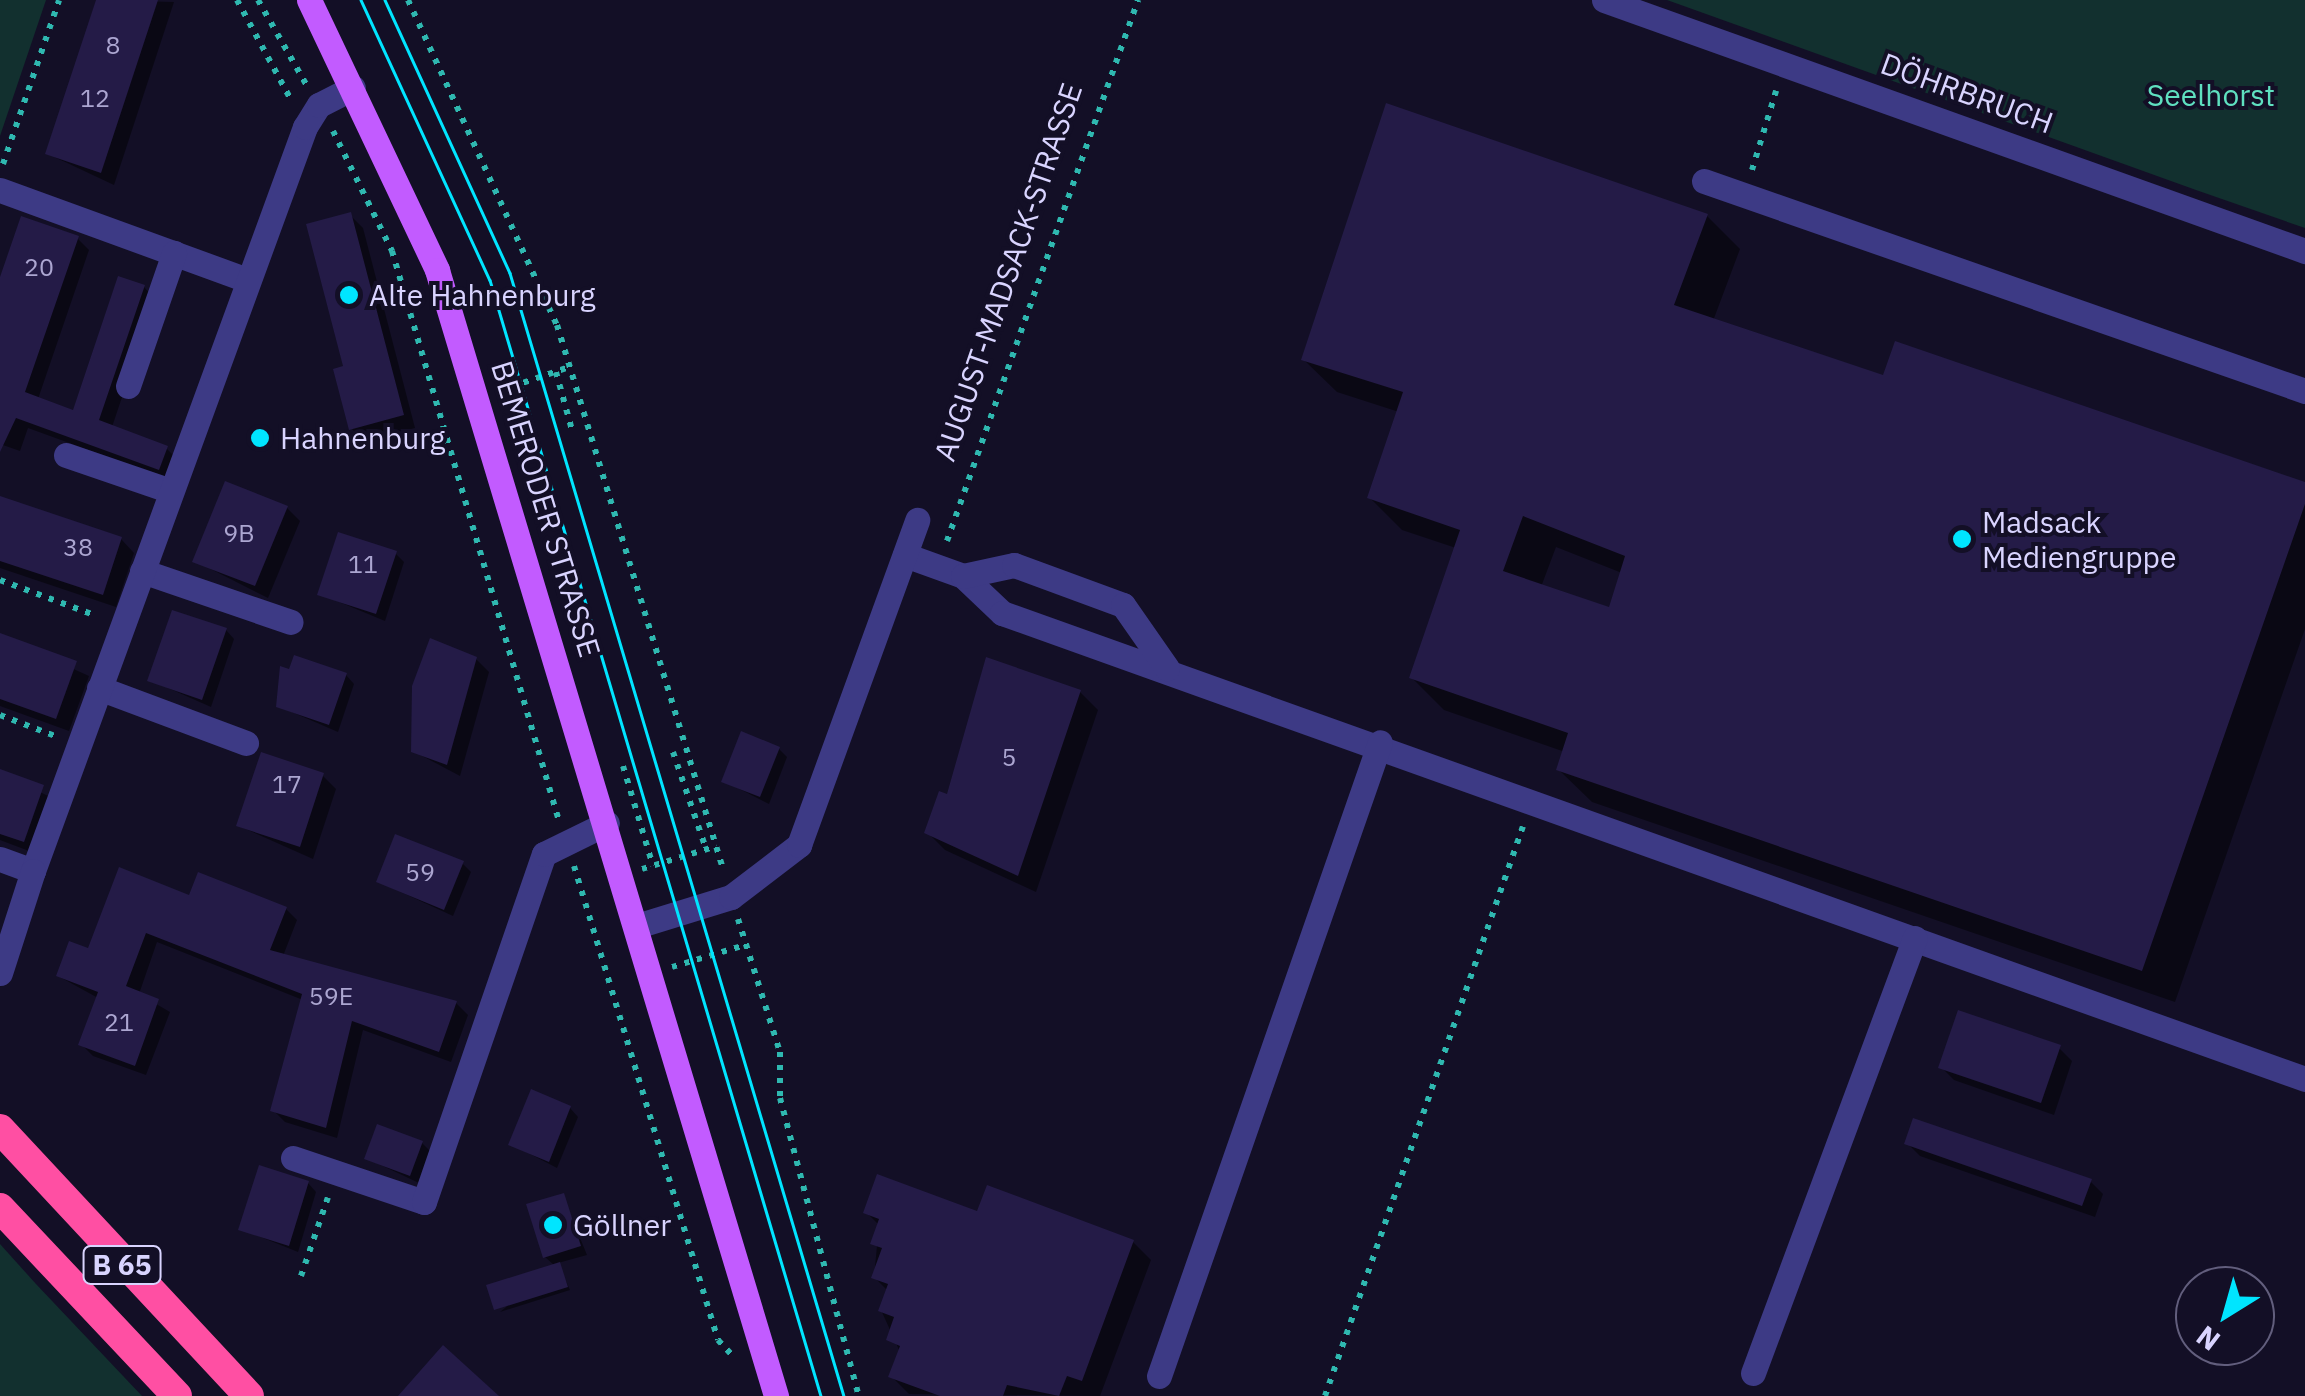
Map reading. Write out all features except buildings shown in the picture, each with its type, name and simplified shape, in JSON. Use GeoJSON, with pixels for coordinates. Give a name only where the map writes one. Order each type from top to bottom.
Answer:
{"type":"FeatureCollection","features":[{"type":"Feature","properties":{"kind":"highway","name":"B 65"},"geometry":{"type":"LineString","coordinates":[[0,1129],[250,1396]]}},
{"type":"Feature","properties":{"kind":"highway","name":"B 65"},"geometry":{"type":"LineString","coordinates":[[0,1208],[177,1396]]}},
{"type":"Feature","properties":{"kind":"main road","name":"BEMERODER STRASSE"},"geometry":{"type":"LineString","coordinates":[[309,0],[437,270],[640,926],[776,1396]]}},
{"type":"Feature","properties":{"kind":"street","name":"DÖHRBRUCH"},"geometry":{"type":"LineString","coordinates":[[1604,0],[1786,61],[2305,251]]}},
{"type":"Feature","properties":{"kind":"street"},"geometry":{"type":"LineString","coordinates":[[0,972],[247,280],[312,116],[353,88]]}},
{"type":"Feature","properties":{"kind":"street"},"geometry":{"type":"LineString","coordinates":[[1704,181],[2305,391]]}},
{"type":"Feature","properties":{"kind":"street"},"geometry":{"type":"LineString","coordinates":[[0,190],[247,280]]}},
{"type":"Feature","properties":{"kind":"street"},"geometry":{"type":"LineString","coordinates":[[128,386],[174,253]]}},
{"type":"Feature","properties":{"kind":"street"},"geometry":{"type":"LineString","coordinates":[[66,455],[171,491]]}},
{"type":"Feature","properties":{"kind":"street"},"geometry":{"type":"LineString","coordinates":[[640,926],[731,897],[799,845],[916,520]]}},
{"type":"Feature","properties":{"kind":"street"},"geometry":{"type":"LineString","coordinates":[[905,554],[950,571],[1002,613],[1380,742],[1532,802],[2305,1079]]}},
{"type":"Feature","properties":{"kind":"street"},"geometry":{"type":"LineString","coordinates":[[950,571],[1014,565],[1123,605],[1167,668]]}},
{"type":"Feature","properties":{"kind":"street"},"geometry":{"type":"LineString","coordinates":[[142,571],[290,622]]}},
{"type":"Feature","properties":{"kind":"street"},"geometry":{"type":"LineString","coordinates":[[99,688],[246,743]]}},
{"type":"Feature","properties":{"kind":"street"},"geometry":{"type":"LineString","coordinates":[[1159,1376],[1380,742]]}},
{"type":"Feature","properties":{"kind":"street"},"geometry":{"type":"LineString","coordinates":[[294,1158],[424,1202],[544,854],[565,838],[607,824]]}},
{"type":"Feature","properties":{"kind":"street"},"geometry":{"type":"LineString","coordinates":[[0,859],[33,871]]}},
{"type":"Feature","properties":{"kind":"street"},"geometry":{"type":"LineString","coordinates":[[1754,1372],[1916,938]]}},
{"type":"Feature","properties":{"kind":"path"},"geometry":{"type":"LineString","coordinates":[[0,172],[60,0]]}},
{"type":"Feature","properties":{"kind":"path"},"geometry":{"type":"LineString","coordinates":[[237,0],[392,251],[718,1340]]}},
{"type":"Feature","properties":{"kind":"path"},"geometry":{"type":"LineString","coordinates":[[258,0],[312,116]]}},
{"type":"Feature","properties":{"kind":"path"},"geometry":{"type":"LineString","coordinates":[[408,0],[558,326],[780,1052],[780,1098],[860,1396]]}},
{"type":"Feature","properties":{"kind":"path","name":"AUGUST-MADSACK-STRASSE"},"geometry":{"type":"LineString","coordinates":[[950,571],[1138,0]]}},
{"type":"Feature","properties":{"kind":"path"},"geometry":{"type":"LineString","coordinates":[[1745,195],[1786,61]]}},
{"type":"Feature","properties":{"kind":"path"},"geometry":{"type":"LineString","coordinates":[[556,372],[572,430]]}},
{"type":"Feature","properties":{"kind":"path"},"geometry":{"type":"LineString","coordinates":[[506,388],[524,445]]}},
{"type":"Feature","properties":{"kind":"path"},"geometry":{"type":"LineString","coordinates":[[0,580],[122,625]]}},
{"type":"Feature","properties":{"kind":"path"},"geometry":{"type":"LineString","coordinates":[[0,716],[79,744]]}},
{"type":"Feature","properties":{"kind":"path"},"geometry":{"type":"LineString","coordinates":[[674,752],[706,850]]}},
{"type":"Feature","properties":{"kind":"path"},"geometry":{"type":"LineString","coordinates":[[623,766],[654,866]]}},
{"type":"Feature","properties":{"kind":"path"},"geometry":{"type":"LineString","coordinates":[[1325,1396],[1532,802]]}},
{"type":"Feature","properties":{"kind":"path"},"geometry":{"type":"LineString","coordinates":[[301,1276],[336,1172]]}},
{"type":"Feature","properties":{"kind":"green space"},"geometry":{"type":"Polygon","coordinates":[[[0,0],[46,0],[0,136],[0,0]]]}},
{"type":"Feature","properties":{"kind":"green space","name":"Seelhorst"},"geometry":{"type":"Polygon","coordinates":[[[1667,0],[2305,0],[2305,228],[2196,190],[1667,0]]]}},
{"type":"Feature","properties":{"kind":"green space"},"geometry":{"type":"Polygon","coordinates":[[[0,1244],[36,1284],[142,1396],[0,1396],[0,1244]]]}},
{"type":"Feature","properties":{"kind":"tram line"},"geometry":{"type":"LineString","coordinates":[[361,0],[490,280],[821,1396]]}},
{"type":"Feature","properties":{"kind":"tram line"},"geometry":{"type":"LineString","coordinates":[[385,0],[510,273],[844,1396]]}},
{"type":"Feature","properties":{"kind":"place","name":"Alte Hahnenburg"},"geometry":{"type":"Point","coordinates":[349,295]}},
{"type":"Feature","properties":{"kind":"place","name":"Hahnenburg"},"geometry":{"type":"Point","coordinates":[260,438]}},
{"type":"Feature","properties":{"kind":"place","name":"Madsack Mediengruppe"},"geometry":{"type":"Point","coordinates":[1962,539]}},
{"type":"Feature","properties":{"kind":"place","name":"Göllner"},"geometry":{"type":"Point","coordinates":[553,1225]}}]}
